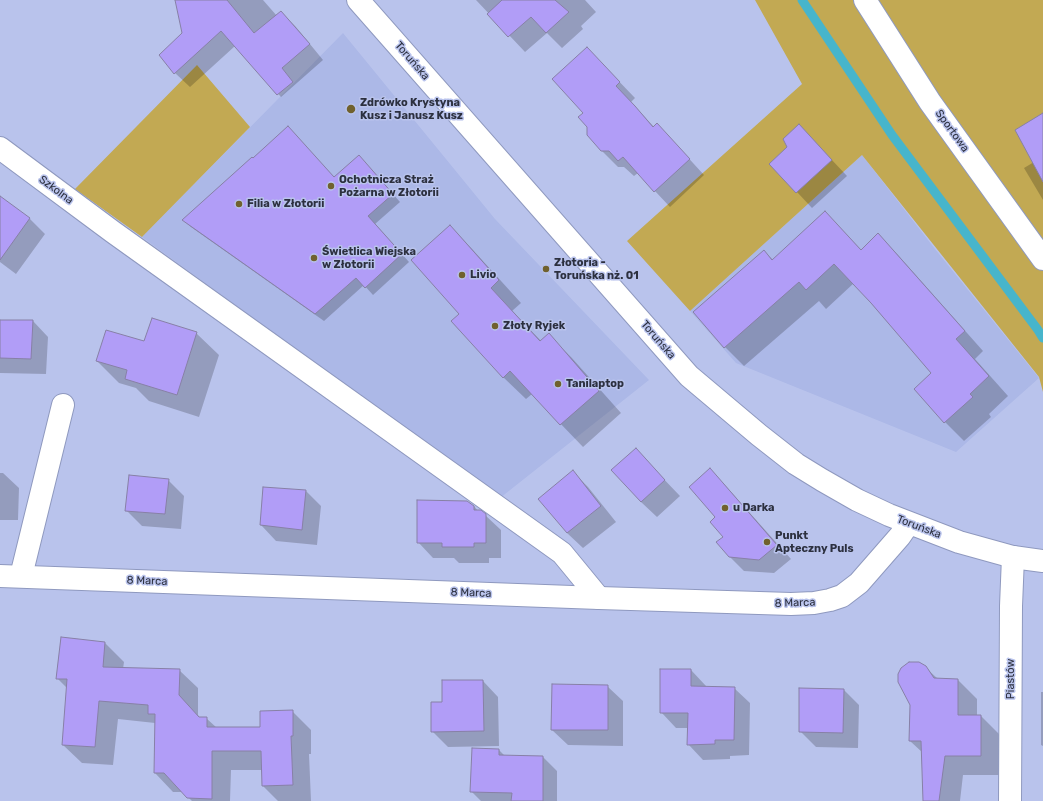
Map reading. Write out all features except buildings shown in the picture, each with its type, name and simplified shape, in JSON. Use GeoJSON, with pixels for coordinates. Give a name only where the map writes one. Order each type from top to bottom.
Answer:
{"type":"FeatureCollection","features":[{"type":"Feature","properties":{"kind":"street","name":"Toruńska"},"geometry":{"type":"LineString","coordinates":[[358,0],[689,376],[759,435],[796,464],[857,500],[909,523],[959,542],[1013,557],[1043,561]]}},
{"type":"Feature","properties":{"kind":"street","name":"Sportowa"},"geometry":{"type":"LineString","coordinates":[[865,0],[930,102],[1043,259]]}},
{"type":"Feature","properties":{"kind":"street","name":"Szkolna"},"geometry":{"type":"LineString","coordinates":[[0,148],[113,232],[562,553],[598,598]]}},
{"type":"Feature","properties":{"kind":"street"},"geometry":{"type":"LineString","coordinates":[[21,576],[63,405]]}},
{"type":"Feature","properties":{"kind":"street","name":"8 Marca"},"geometry":{"type":"LineString","coordinates":[[0,576],[598,598],[791,604],[814,603],[842,596],[859,583],[900,536],[909,523]]}},
{"type":"Feature","properties":{"kind":"street","name":"Piastów"},"geometry":{"type":"LineString","coordinates":[[1010,801],[1011,606],[1013,557]]}},
{"type":"Feature","properties":{"kind":"shaded area"},"geometry":{"type":"Polygon","coordinates":[[[755,0],[1043,0],[1043,392],[1039,377],[862,155],[690,311],[627,241],[802,84],[755,0]]]}},
{"type":"Feature","properties":{"kind":"shaded area"},"geometry":{"type":"Polygon","coordinates":[[[343,33],[495,219],[649,380],[500,498],[142,237],[343,33]]]}},
{"type":"Feature","properties":{"kind":"shaded area"},"geometry":{"type":"Polygon","coordinates":[[[197,65],[250,127],[142,237],[75,189],[197,65]]]}},
{"type":"Feature","properties":{"kind":"shaded area"},"geometry":{"type":"Polygon","coordinates":[[[862,155],[935,249],[1039,378],[956,452],[736,363],[690,311],[862,155]]]}},
{"type":"Feature","properties":{"kind":"waterway"},"geometry":{"type":"LineString","coordinates":[[802,0],[892,135],[1043,338]]}},
{"type":"Feature","properties":{"kind":"place","name":"Zdrówko Krystyna Kusz i Janusz Kusz"},"geometry":{"type":"Point","coordinates":[351,109]}},
{"type":"Feature","properties":{"kind":"place","name":"Ochotnicza Straż Pożarna w Złotorii"},"geometry":{"type":"Point","coordinates":[331,186]}},
{"type":"Feature","properties":{"kind":"place","name":"Filia w Złotorii"},"geometry":{"type":"Point","coordinates":[239,204]}},
{"type":"Feature","properties":{"kind":"place","name":"Świetlica Wiejska w Złotorii"},"geometry":{"type":"Point","coordinates":[314,258]}},
{"type":"Feature","properties":{"kind":"place","name":"Złotoria - Toruńska nż. 01"},"geometry":{"type":"Point","coordinates":[546,269]}},
{"type":"Feature","properties":{"kind":"place","name":"Livio"},"geometry":{"type":"Point","coordinates":[462,275]}},
{"type":"Feature","properties":{"kind":"place","name":"Złoty Ryjek"},"geometry":{"type":"Point","coordinates":[495,326]}},
{"type":"Feature","properties":{"kind":"place","name":"Tanilaptop"},"geometry":{"type":"Point","coordinates":[558,384]}},
{"type":"Feature","properties":{"kind":"place","name":"u Darka"},"geometry":{"type":"Point","coordinates":[725,508]}},
{"type":"Feature","properties":{"kind":"place","name":"Punkt Apteczny Puls"},"geometry":{"type":"Point","coordinates":[767,542]}}]}
